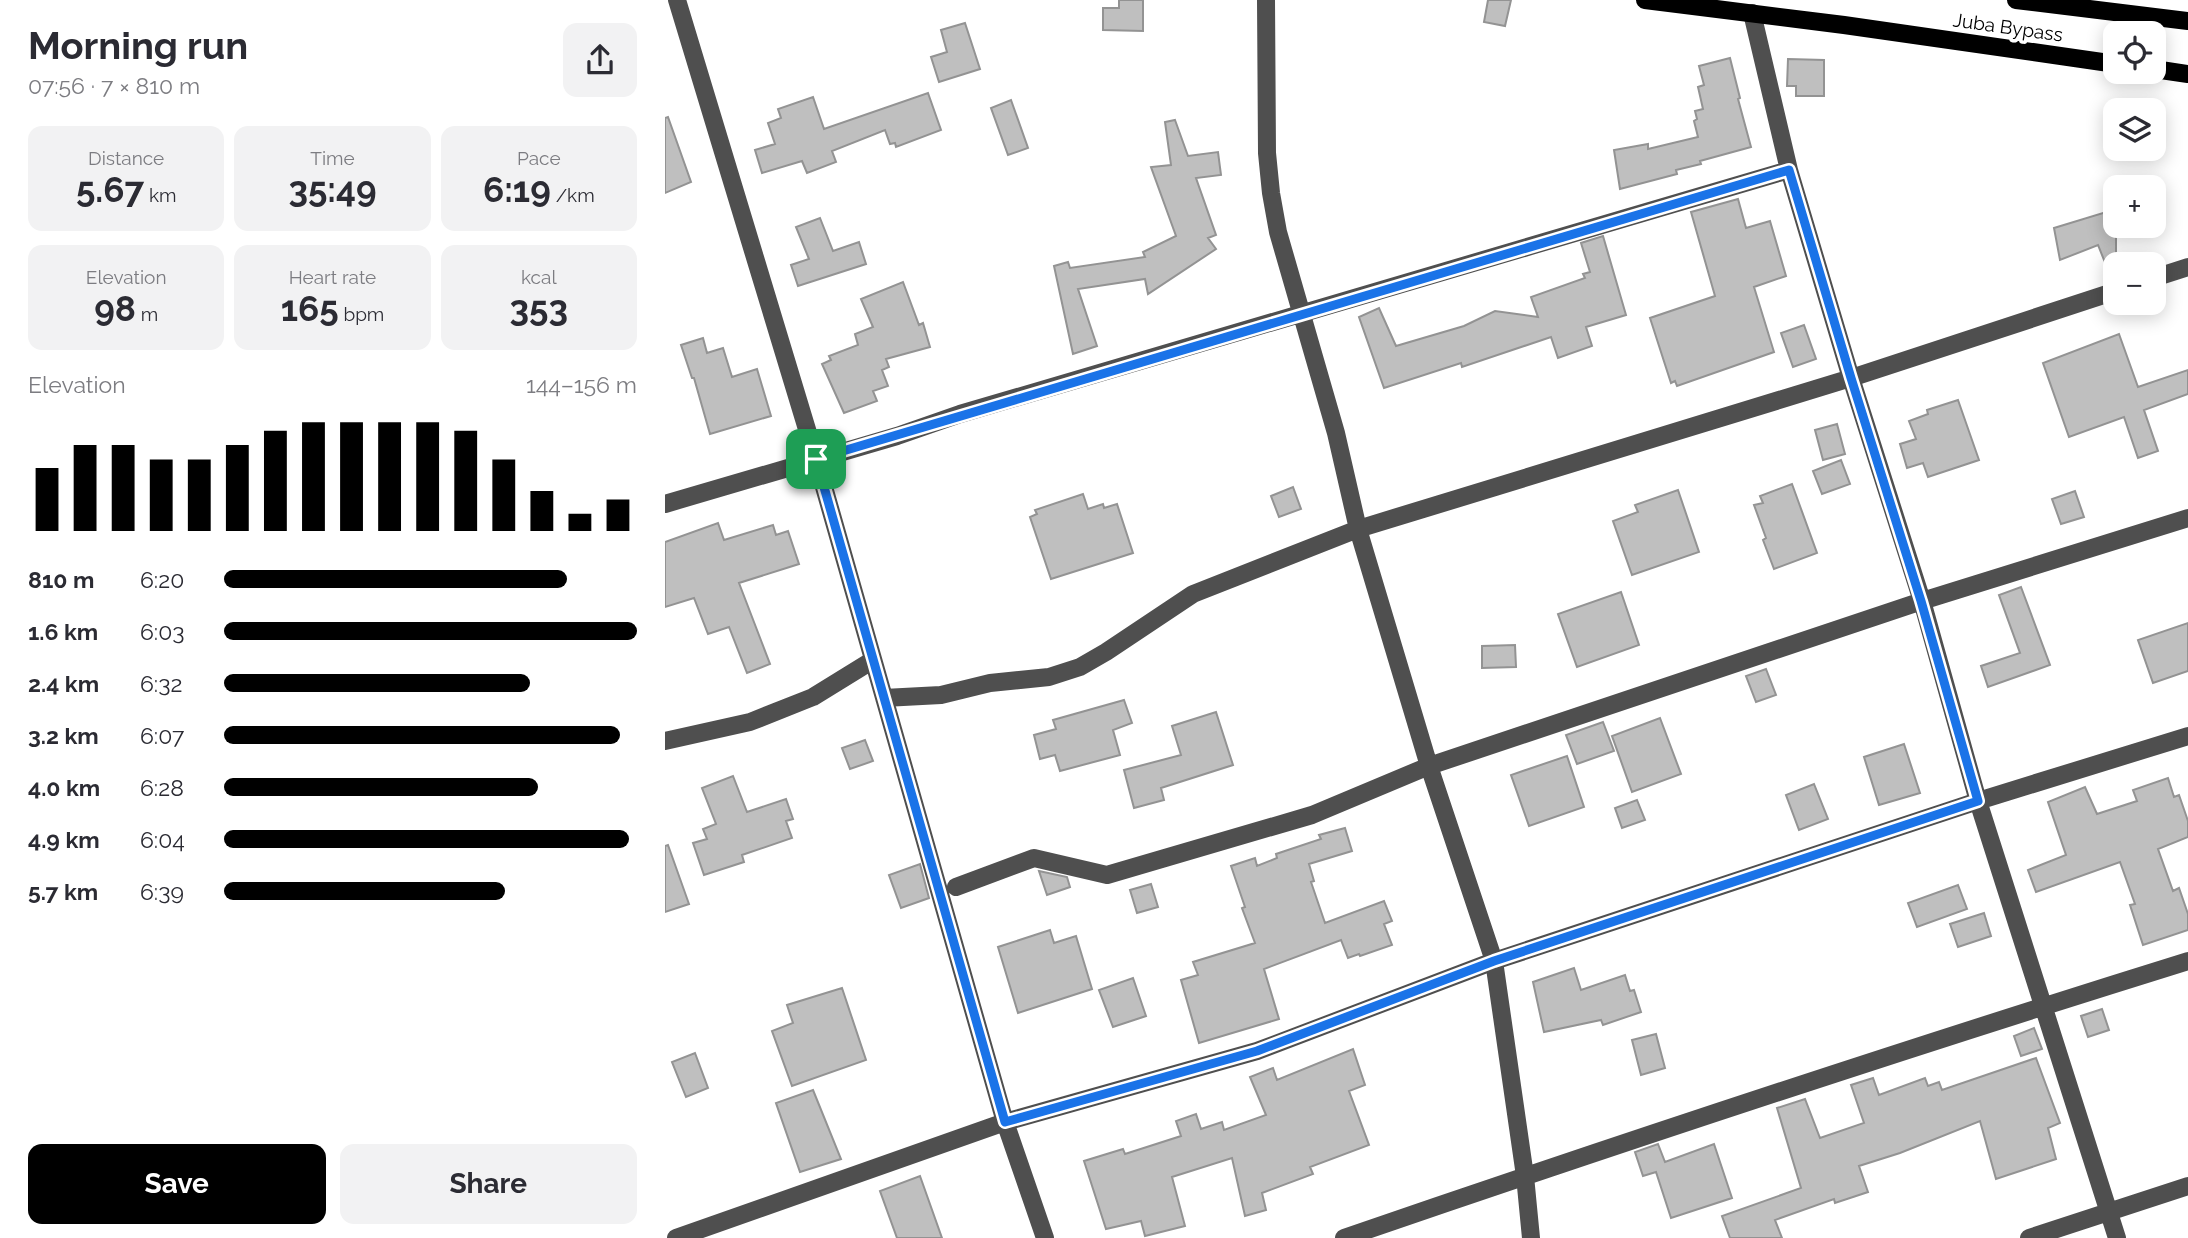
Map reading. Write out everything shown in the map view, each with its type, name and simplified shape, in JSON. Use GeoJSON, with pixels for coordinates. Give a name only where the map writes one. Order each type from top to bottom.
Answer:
{"type":"FeatureCollection","features":[{"type":"Feature","properties":{"kind":"main road","name":"Juba Bypass"},"geometry":{"type":"LineString","coordinates":[[1645,0],[2103,62]]}},
{"type":"Feature","properties":{"kind":"main road","name":"Juba Bypass"},"geometry":{"type":"LineString","coordinates":[[2016,0],[2188,21]]}},
{"type":"Feature","properties":{"kind":"main road"},"geometry":{"type":"LineString","coordinates":[[2166,71],[2188,74]]}},
{"type":"Feature","properties":{"kind":"street"},"geometry":{"type":"LineString","coordinates":[[677,0],[816,459],[1005,1122],[1045,1238]]}},
{"type":"Feature","properties":{"kind":"street"},"geometry":{"type":"LineString","coordinates":[[1266,0],[1267,153],[1278,232],[1336,433],[1358,529],[1429,766],[1494,961],[1525,1176],[1531,1238]]}},
{"type":"Feature","properties":{"kind":"street"},"geometry":{"type":"LineString","coordinates":[[1752,13],[1789,170],[1921,601],[1978,801],[2117,1238]]}},
{"type":"Feature","properties":{"kind":"street"},"geometry":{"type":"LineString","coordinates":[[665,505],[1789,170]]}},
{"type":"Feature","properties":{"kind":"street"},"geometry":{"type":"LineString","coordinates":[[2166,274],[2188,267]]}},
{"type":"Feature","properties":{"kind":"street"},"geometry":{"type":"LineString","coordinates":[[884,698],[941,695],[990,683],[1049,677],[1080,667],[1193,594],[1358,529],[1851,378],[2103,295]]}},
{"type":"Feature","properties":{"kind":"street"},"geometry":{"type":"LineString","coordinates":[[956,887],[1034,858],[1107,875],[1312,815],[1429,766],[1921,601],[2188,518]]}},
{"type":"Feature","properties":{"kind":"street"},"geometry":{"type":"LineString","coordinates":[[665,741],[750,722],[813,697],[873,660]]}},
{"type":"Feature","properties":{"kind":"street"},"geometry":{"type":"LineString","coordinates":[[676,1238],[1005,1122],[1257,1051],[1494,961],[1978,801],[2188,736]]}},
{"type":"Feature","properties":{"kind":"street"},"geometry":{"type":"LineString","coordinates":[[1344,1238],[1525,1176],[2188,961]]}},
{"type":"Feature","properties":{"kind":"street"},"geometry":{"type":"LineString","coordinates":[[2029,1238],[2188,1186]]}},
{"type":"Feature","properties":{"kind":"building"},"geometry":{"type":"Polygon","coordinates":[[[1119,0],[1143,0],[1143,31],[1103,30],[1103,8],[1119,8],[1119,0]]]}},
{"type":"Feature","properties":{"kind":"building"},"geometry":{"type":"Polygon","coordinates":[[[1488,0],[1511,0],[1505,26],[1484,22],[1488,0]]]}},
{"type":"Feature","properties":{"kind":"building"},"geometry":{"type":"Polygon","coordinates":[[[965,23],[980,69],[939,82],[931,57],[947,52],[941,30],[965,23]]]}},
{"type":"Feature","properties":{"kind":"building"},"geometry":{"type":"Polygon","coordinates":[[[1730,58],[1751,147],[1700,161],[1701,164],[1676,170],[1677,174],[1620,189],[1614,150],[1648,144],[1648,149],[1698,137],[1694,121],[1697,119],[1695,111],[1703,109],[1698,87],[1704,85],[1699,66],[1730,58]]]}},
{"type":"Feature","properties":{"kind":"building"},"geometry":{"type":"Polygon","coordinates":[[[1788,59],[1824,60],[1824,96],[1796,96],[1796,86],[1787,86],[1788,59]]]}},
{"type":"Feature","properties":{"kind":"building"},"geometry":{"type":"Polygon","coordinates":[[[928,93],[941,130],[896,147],[895,143],[890,144],[885,130],[832,151],[836,162],[807,173],[802,161],[762,173],[755,150],[775,144],[768,123],[781,118],[778,109],[813,97],[824,129],[928,93]]]}},
{"type":"Feature","properties":{"kind":"building"},"geometry":{"type":"Polygon","coordinates":[[[1011,100],[1028,148],[1008,155],[991,108],[1011,100]]]}},
{"type":"Feature","properties":{"kind":"building"},"geometry":{"type":"Polygon","coordinates":[[[668,117],[691,182],[665,193],[665,118],[668,117]]]}},
{"type":"Feature","properties":{"kind":"building"},"geometry":{"type":"Polygon","coordinates":[[[1175,120],[1188,156],[1218,152],[1221,175],[1196,178],[1216,235],[1208,238],[1216,249],[1148,294],[1145,279],[1078,289],[1097,346],[1073,354],[1054,266],[1068,262],[1070,268],[1145,257],[1143,252],[1176,236],[1151,167],[1171,165],[1165,122],[1175,120]]]}},
{"type":"Feature","properties":{"kind":"building"},"geometry":{"type":"Polygon","coordinates":[[[1738,199],[1746,228],[1770,221],[1786,276],[1754,287],[1774,352],[1677,386],[1675,381],[1671,383],[1650,318],[1715,296],[1691,212],[1738,199]]]}},
{"type":"Feature","properties":{"kind":"building"},"geometry":{"type":"Polygon","coordinates":[[[2103,213],[2103,238],[2116,238],[2116,252],[2103,252],[2103,258],[2098,245],[2060,260],[2054,228],[2103,213]]]}},
{"type":"Feature","properties":{"kind":"building"},"geometry":{"type":"Polygon","coordinates":[[[820,218],[833,251],[859,242],[866,264],[798,286],[791,265],[809,259],[796,227],[820,218]]]}},
{"type":"Feature","properties":{"kind":"building"},"geometry":{"type":"Polygon","coordinates":[[[1603,236],[1626,315],[1586,327],[1592,346],[1558,358],[1551,337],[1462,367],[1461,363],[1384,388],[1359,317],[1379,308],[1396,346],[1464,326],[1495,311],[1538,317],[1531,297],[1585,278],[1583,274],[1590,272],[1581,243],[1603,236]]]}},
{"type":"Feature","properties":{"kind":"building"},"geometry":{"type":"Polygon","coordinates":[[[903,282],[919,325],[923,323],[930,347],[886,359],[889,367],[882,370],[888,386],[873,391],[877,401],[844,413],[822,364],[831,360],[829,356],[858,345],[855,334],[873,327],[861,299],[903,282]]]}},
{"type":"Feature","properties":{"kind":"building"},"geometry":{"type":"Polygon","coordinates":[[[1804,325],[1816,359],[1793,367],[1781,333],[1804,325]]]}},
{"type":"Feature","properties":{"kind":"building"},"geometry":{"type":"Polygon","coordinates":[[[2119,334],[2138,387],[2188,370],[2188,394],[2144,410],[2158,451],[2138,458],[2124,417],[2069,437],[2043,363],[2119,334]]]}},
{"type":"Feature","properties":{"kind":"building"},"geometry":{"type":"Polygon","coordinates":[[[703,338],[707,353],[723,348],[732,377],[757,369],[771,416],[710,434],[694,378],[681,345],[703,338]]]}},
{"type":"Feature","properties":{"kind":"building"},"geometry":{"type":"Polygon","coordinates":[[[1958,400],[1979,460],[1928,477],[1923,463],[1907,468],[1900,444],[1916,439],[1909,421],[1928,414],[1927,410],[1958,400]]]}},
{"type":"Feature","properties":{"kind":"building"},"geometry":{"type":"Polygon","coordinates":[[[1837,424],[1845,454],[1823,460],[1815,430],[1837,424]]]}},
{"type":"Feature","properties":{"kind":"building"},"geometry":{"type":"Polygon","coordinates":[[[1841,460],[1850,484],[1822,494],[1813,471],[1841,460]]]}},
{"type":"Feature","properties":{"kind":"building"},"geometry":{"type":"Polygon","coordinates":[[[1792,484],[1817,553],[1774,569],[1754,505],[1763,503],[1760,496],[1792,484]]]}},
{"type":"Feature","properties":{"kind":"building"},"geometry":{"type":"Polygon","coordinates":[[[1293,487],[1301,509],[1279,517],[1271,496],[1293,487]]]}},
{"type":"Feature","properties":{"kind":"building"},"geometry":{"type":"Polygon","coordinates":[[[1678,490],[1699,552],[1632,575],[1613,521],[1638,512],[1635,505],[1678,490]]]}},
{"type":"Feature","properties":{"kind":"building"},"geometry":{"type":"Polygon","coordinates":[[[2075,491],[2084,517],[2061,524],[2052,499],[2075,491]]]}},
{"type":"Feature","properties":{"kind":"building"},"geometry":{"type":"Polygon","coordinates":[[[1083,494],[1088,509],[1103,504],[1104,508],[1117,504],[1133,553],[1051,579],[1030,517],[1037,514],[1035,510],[1083,494]]]}},
{"type":"Feature","properties":{"kind":"building"},"geometry":{"type":"Polygon","coordinates":[[[718,523],[724,540],[773,525],[776,535],[788,531],[799,564],[739,583],[770,664],[747,673],[729,627],[708,634],[694,598],[665,607],[665,542],[718,523]]]}},
{"type":"Feature","properties":{"kind":"building"},"geometry":{"type":"Polygon","coordinates":[[[2021,587],[2050,665],[1988,687],[1981,666],[2020,653],[1999,595],[2021,587]]]}},
{"type":"Feature","properties":{"kind":"building"},"geometry":{"type":"Polygon","coordinates":[[[1621,592],[1639,645],[1577,667],[1558,614],[1621,592]]]}},
{"type":"Feature","properties":{"kind":"building"},"geometry":{"type":"Polygon","coordinates":[[[2188,623],[2188,671],[2153,683],[2138,640],[2188,623]]]}},
{"type":"Feature","properties":{"kind":"building"},"geometry":{"type":"Polygon","coordinates":[[[1515,645],[1516,667],[1482,668],[1482,646],[1515,645]]]}},
{"type":"Feature","properties":{"kind":"building"},"geometry":{"type":"Polygon","coordinates":[[[1766,669],[1776,695],[1756,702],[1746,676],[1766,669]]]}},
{"type":"Feature","properties":{"kind":"building"},"geometry":{"type":"Polygon","coordinates":[[[1124,700],[1132,723],[1113,730],[1120,755],[1060,771],[1055,755],[1040,759],[1034,735],[1056,729],[1053,720],[1124,700]]]}},
{"type":"Feature","properties":{"kind":"building"},"geometry":{"type":"Polygon","coordinates":[[[1216,712],[1233,765],[1161,788],[1164,800],[1134,808],[1124,770],[1181,755],[1172,726],[1216,712]]]}},
{"type":"Feature","properties":{"kind":"building"},"geometry":{"type":"Polygon","coordinates":[[[1660,718],[1681,774],[1632,792],[1612,736],[1660,718]]]}},
{"type":"Feature","properties":{"kind":"building"},"geometry":{"type":"Polygon","coordinates":[[[1603,722],[1614,751],[1577,764],[1566,735],[1603,722]]]}},
{"type":"Feature","properties":{"kind":"building"},"geometry":{"type":"Polygon","coordinates":[[[865,740],[873,761],[850,769],[842,748],[865,740]]]}},
{"type":"Feature","properties":{"kind":"building"},"geometry":{"type":"Polygon","coordinates":[[[1904,744],[1920,793],[1879,805],[1864,757],[1904,744]]]}},
{"type":"Feature","properties":{"kind":"building"},"geometry":{"type":"Polygon","coordinates":[[[1567,756],[1584,807],[1529,826],[1511,775],[1567,756]]]}},
{"type":"Feature","properties":{"kind":"building"},"geometry":{"type":"Polygon","coordinates":[[[733,776],[747,812],[786,799],[793,819],[786,821],[792,838],[742,855],[744,862],[704,875],[693,843],[707,839],[703,829],[716,824],[702,788],[733,776]]]}},
{"type":"Feature","properties":{"kind":"building"},"geometry":{"type":"Polygon","coordinates":[[[2168,778],[2174,797],[2179,795],[2188,821],[2188,837],[2158,849],[2173,891],[2179,888],[2188,914],[2188,930],[2143,945],[2130,905],[2135,904],[2120,862],[2036,892],[2028,870],[2066,855],[2048,802],[2085,787],[2097,814],[2137,801],[2133,790],[2168,778]]]}},
{"type":"Feature","properties":{"kind":"building"},"geometry":{"type":"Polygon","coordinates":[[[1814,784],[1828,819],[1799,830],[1786,795],[1814,784]]]}},
{"type":"Feature","properties":{"kind":"building"},"geometry":{"type":"Polygon","coordinates":[[[1637,800],[1645,820],[1622,828],[1615,808],[1637,800]]]}},
{"type":"Feature","properties":{"kind":"building"},"geometry":{"type":"Polygon","coordinates":[[[1345,828],[1352,851],[1309,864],[1314,881],[1311,882],[1325,923],[1384,901],[1392,921],[1384,924],[1392,945],[1348,958],[1341,940],[1264,969],[1279,1019],[1199,1043],[1181,980],[1198,975],[1193,962],[1255,943],[1231,866],[1255,858],[1257,866],[1277,858],[1276,854],[1321,839],[1319,835],[1345,828]]]}},
{"type":"Feature","properties":{"kind":"building"},"geometry":{"type":"Polygon","coordinates":[[[668,845],[689,904],[665,912],[665,846],[668,845]]]}},
{"type":"Feature","properties":{"kind":"building"},"geometry":{"type":"Polygon","coordinates":[[[920,864],[929,898],[901,908],[889,875],[920,864]]]}},
{"type":"Feature","properties":{"kind":"building"},"geometry":{"type":"Polygon","coordinates":[[[1039,871],[1067,877],[1070,887],[1047,895],[1039,871]]]}},
{"type":"Feature","properties":{"kind":"building"},"geometry":{"type":"Polygon","coordinates":[[[1151,884],[1158,907],[1137,913],[1130,890],[1151,884]]]}},
{"type":"Feature","properties":{"kind":"building"},"geometry":{"type":"Polygon","coordinates":[[[1958,885],[1967,909],[1917,927],[1908,903],[1958,885]]]}},
{"type":"Feature","properties":{"kind":"building"},"geometry":{"type":"Polygon","coordinates":[[[1984,913],[1991,936],[1958,947],[1950,924],[1984,913]]]}},
{"type":"Feature","properties":{"kind":"building"},"geometry":{"type":"Polygon","coordinates":[[[1050,930],[1054,943],[1076,936],[1092,989],[1018,1013],[998,947],[1050,930]]]}},
{"type":"Feature","properties":{"kind":"building"},"geometry":{"type":"Polygon","coordinates":[[[1574,968],[1581,990],[1625,975],[1630,991],[1634,990],[1641,1012],[1603,1025],[1601,1020],[1544,1032],[1533,982],[1574,968]]]}},
{"type":"Feature","properties":{"kind":"building"},"geometry":{"type":"Polygon","coordinates":[[[1133,978],[1146,1016],[1113,1027],[1099,990],[1133,978]]]}},
{"type":"Feature","properties":{"kind":"building"},"geometry":{"type":"Polygon","coordinates":[[[842,988],[866,1060],[792,1086],[772,1031],[793,1023],[787,1005],[842,988]]]}},
{"type":"Feature","properties":{"kind":"building"},"geometry":{"type":"Polygon","coordinates":[[[2102,1009],[2109,1030],[2088,1037],[2081,1016],[2102,1009]]]}},
{"type":"Feature","properties":{"kind":"building"},"geometry":{"type":"Polygon","coordinates":[[[2034,1028],[2042,1049],[2021,1056],[2014,1036],[2034,1028]]]}},
{"type":"Feature","properties":{"kind":"building"},"geometry":{"type":"Polygon","coordinates":[[[1656,1034],[1665,1068],[1641,1075],[1632,1040],[1656,1034]]]}},
{"type":"Feature","properties":{"kind":"building"},"geometry":{"type":"Polygon","coordinates":[[[1353,1049],[1365,1085],[1349,1091],[1369,1145],[1310,1167],[1313,1174],[1262,1193],[1266,1210],[1245,1216],[1232,1158],[1172,1177],[1185,1226],[1145,1236],[1141,1221],[1106,1229],[1084,1161],[1123,1149],[1125,1154],[1181,1136],[1176,1121],[1196,1114],[1201,1129],[1222,1122],[1224,1130],[1266,1115],[1250,1077],[1273,1068],[1277,1080],[1353,1049]]]}},
{"type":"Feature","properties":{"kind":"building"},"geometry":{"type":"Polygon","coordinates":[[[695,1053],[708,1088],[686,1097],[672,1062],[695,1053]]]}},
{"type":"Feature","properties":{"kind":"building"},"geometry":{"type":"Polygon","coordinates":[[[2036,1058],[2060,1123],[2048,1128],[2056,1159],[1996,1179],[1980,1121],[1900,1153],[1859,1166],[1868,1192],[1835,1203],[1834,1199],[1775,1220],[1782,1238],[1730,1238],[1722,1216],[1801,1188],[1777,1108],[1805,1099],[1820,1138],[1864,1123],[1851,1085],[1873,1078],[1879,1095],[1925,1078],[1928,1086],[1939,1082],[1942,1090],[2036,1058]]]}},
{"type":"Feature","properties":{"kind":"building"},"geometry":{"type":"Polygon","coordinates":[[[813,1090],[841,1159],[800,1172],[776,1103],[813,1090]]]}},
{"type":"Feature","properties":{"kind":"building"},"geometry":{"type":"Polygon","coordinates":[[[1658,1144],[1665,1162],[1714,1144],[1732,1198],[1671,1218],[1656,1172],[1643,1176],[1635,1152],[1658,1144]]]}},
{"type":"Feature","properties":{"kind":"building"},"geometry":{"type":"Polygon","coordinates":[[[920,1176],[942,1238],[897,1238],[880,1191],[920,1176]]]}},
{"type":"Feature","properties":{"kind":"route"},"geometry":{"type":"LineString","coordinates":[[1789,170],[1921,601],[1978,801],[1494,961],[1257,1051],[1005,1122],[816,459],[897,436],[960,414],[1304,315],[1789,170]]}}]}
